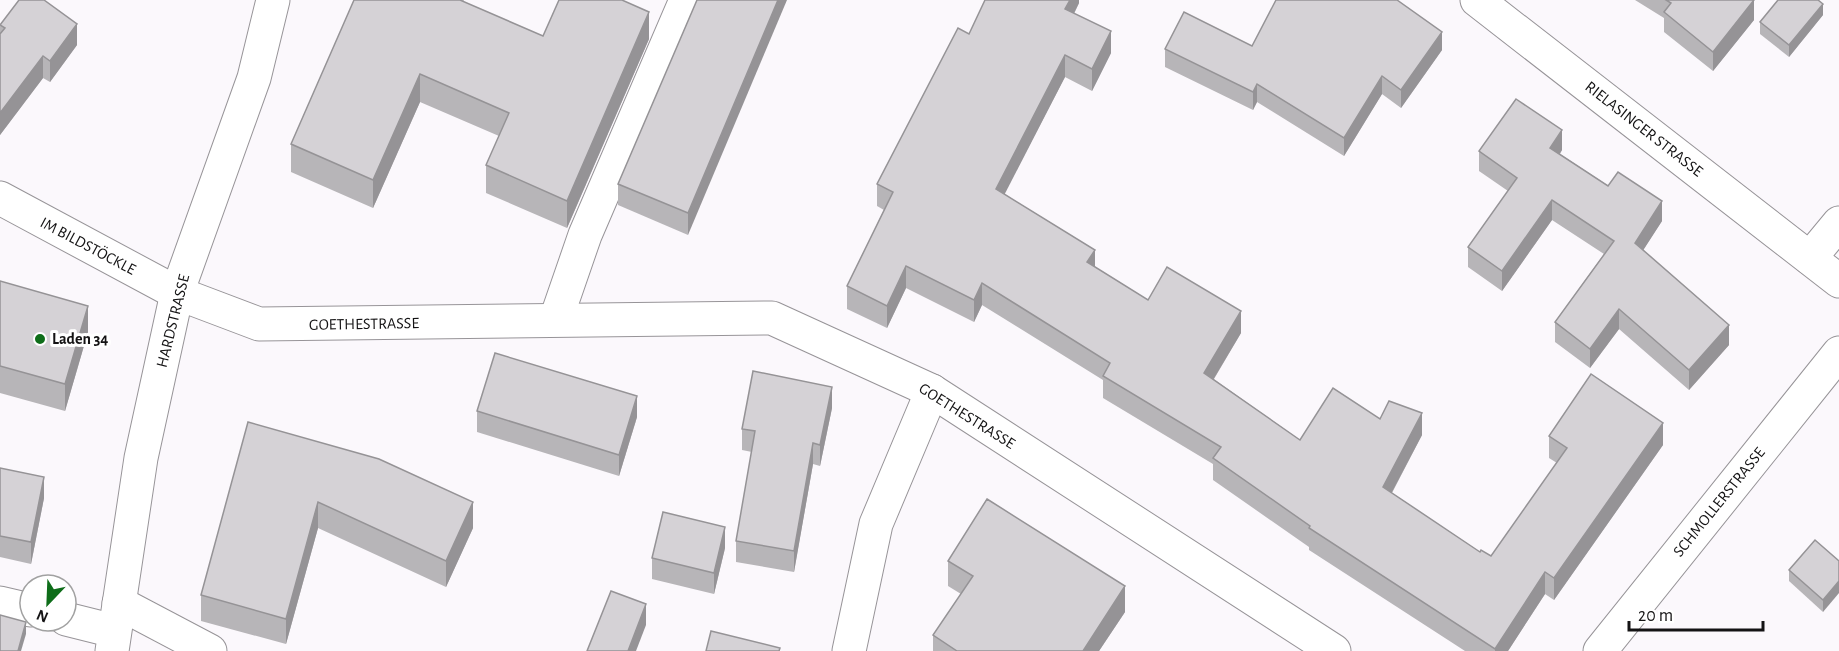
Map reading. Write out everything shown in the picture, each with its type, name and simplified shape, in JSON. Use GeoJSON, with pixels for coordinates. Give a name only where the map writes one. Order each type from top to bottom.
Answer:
{"type":"FeatureCollection","features":[{"type":"Feature","properties":{"kind":"street","name":"HARDSTRASSE"},"geometry":{"type":"LineString","coordinates":[[115,629],[141,458],[177,293],[254,78],[273,0]]}},
{"type":"Feature","properties":{"kind":"street"},"geometry":{"type":"LineString","coordinates":[[556,319],[585,235],[686,0]]}},
{"type":"Feature","properties":{"kind":"street","name":"RIELASINGER STRASSE"},"geometry":{"type":"LineString","coordinates":[[1477,0],[1839,281]]}},
{"type":"Feature","properties":{"kind":"street","name":"IM BILDSTÖCKLE"},"geometry":{"type":"LineString","coordinates":[[0,198],[177,293]]}},
{"type":"Feature","properties":{"kind":"street"},"geometry":{"type":"LineString","coordinates":[[1810,258],[1839,223]]}},
{"type":"Feature","properties":{"kind":"street","name":"GOETHESTRASSE"},"geometry":{"type":"LineString","coordinates":[[177,293],[259,324],[371,325],[556,319],[772,318],[932,391],[1334,651]]}},
{"type":"Feature","properties":{"kind":"street","name":"SCHMOLLERSTRASSE"},"geometry":{"type":"LineString","coordinates":[[1600,651],[1839,353]]}},
{"type":"Feature","properties":{"kind":"street"},"geometry":{"type":"LineString","coordinates":[[849,651],[876,524],[932,391]]}},
{"type":"Feature","properties":{"kind":"street"},"geometry":{"type":"LineString","coordinates":[[0,603],[18,607]]}},
{"type":"Feature","properties":{"kind":"street"},"geometry":{"type":"LineString","coordinates":[[78,621],[210,651]]}},
{"type":"Feature","properties":{"kind":"building"},"geometry":{"type":"Polygon","coordinates":[[[19,0],[44,0],[77,24],[50,61],[43,56],[0,113],[0,34],[5,28],[0,25],[19,0]]]}},
{"type":"Feature","properties":{"kind":"building"},"geometry":{"type":"Polygon","coordinates":[[[354,0],[460,0],[543,36],[559,0],[622,0],[649,12],[567,201],[486,165],[509,113],[420,74],[373,180],[291,144],[354,0]]]}},
{"type":"Feature","properties":{"kind":"building"},"geometry":{"type":"Polygon","coordinates":[[[697,0],[778,0],[688,213],[618,184],[697,0]]]}},
{"type":"Feature","properties":{"kind":"building"},"geometry":{"type":"Polygon","coordinates":[[[985,0],[1070,0],[1065,9],[1111,31],[1092,69],[1065,55],[996,189],[1095,250],[1087,262],[1148,300],[1167,267],[1241,311],[1204,373],[1300,440],[1333,388],[1380,419],[1389,401],[1422,413],[1383,487],[1480,552],[1481,550],[1491,556],[1567,448],[1549,436],[1591,374],[1663,423],[1554,578],[1545,572],[1495,649],[1309,528],[1310,526],[1213,458],[1221,447],[1103,376],[1110,363],[982,283],[974,300],[906,266],[887,306],[847,286],[893,192],[877,184],[958,28],[969,34],[985,0]]]}},
{"type":"Feature","properties":{"kind":"building"},"geometry":{"type":"Polygon","coordinates":[[[1276,0],[1397,0],[1442,32],[1401,90],[1382,76],[1344,138],[1257,84],[1253,92],[1165,49],[1184,12],[1252,46],[1276,0]]]}},
{"type":"Feature","properties":{"kind":"building"},"geometry":{"type":"Polygon","coordinates":[[[1666,0],[1754,0],[1713,52],[1664,12],[1671,3],[1666,0]]]}},
{"type":"Feature","properties":{"kind":"building"},"geometry":{"type":"Polygon","coordinates":[[[1778,0],[1818,0],[1823,4],[1789,45],[1760,22],[1778,0]]]}},
{"type":"Feature","properties":{"kind":"building"},"geometry":{"type":"Polygon","coordinates":[[[1516,99],[1562,130],[1550,148],[1608,186],[1618,172],[1662,201],[1635,243],[1729,325],[1689,370],[1619,309],[1590,349],[1555,322],[1614,241],[1552,200],[1502,271],[1468,247],[1517,178],[1479,151],[1516,99]]]}},
{"type":"Feature","properties":{"kind":"building"},"geometry":{"type":"Polygon","coordinates":[[[0,281],[88,306],[65,384],[0,366],[0,281]]]}},
{"type":"Feature","properties":{"kind":"building"},"geometry":{"type":"Polygon","coordinates":[[[495,353],[637,396],[619,455],[477,411],[495,353]]]}},
{"type":"Feature","properties":{"kind":"building"},"geometry":{"type":"Polygon","coordinates":[[[753,371],[832,387],[820,445],[813,443],[794,551],[736,541],[755,431],[742,429],[753,371]]]}},
{"type":"Feature","properties":{"kind":"building"},"geometry":{"type":"Polygon","coordinates":[[[248,422],[379,459],[473,502],[446,561],[318,502],[286,619],[201,595],[248,422]]]}},
{"type":"Feature","properties":{"kind":"building"},"geometry":{"type":"Polygon","coordinates":[[[0,468],[44,477],[31,542],[0,536],[0,468]]]}},
{"type":"Feature","properties":{"kind":"building"},"geometry":{"type":"Polygon","coordinates":[[[987,499],[1125,586],[1083,651],[957,651],[933,635],[973,576],[948,561],[987,499]]]}},
{"type":"Feature","properties":{"kind":"building"},"geometry":{"type":"Polygon","coordinates":[[[663,512],[725,527],[714,573],[652,558],[663,512]]]}},
{"type":"Feature","properties":{"kind":"building"},"geometry":{"type":"Polygon","coordinates":[[[1815,540],[1839,561],[1839,581],[1823,600],[1789,570],[1815,540]]]}},
{"type":"Feature","properties":{"kind":"building"},"geometry":{"type":"Polygon","coordinates":[[[611,591],[646,604],[628,651],[587,651],[611,591]]]}},
{"type":"Feature","properties":{"kind":"building"},"geometry":{"type":"Polygon","coordinates":[[[0,615],[18,620],[18,633],[23,633],[18,651],[0,651],[0,615]]]}},
{"type":"Feature","properties":{"kind":"building"},"geometry":{"type":"Polygon","coordinates":[[[711,631],[780,648],[779,651],[706,651],[711,631]]]}},
{"type":"Feature","properties":{"kind":"place","name":"Laden 34"},"geometry":{"type":"Point","coordinates":[40,339]}}]}
